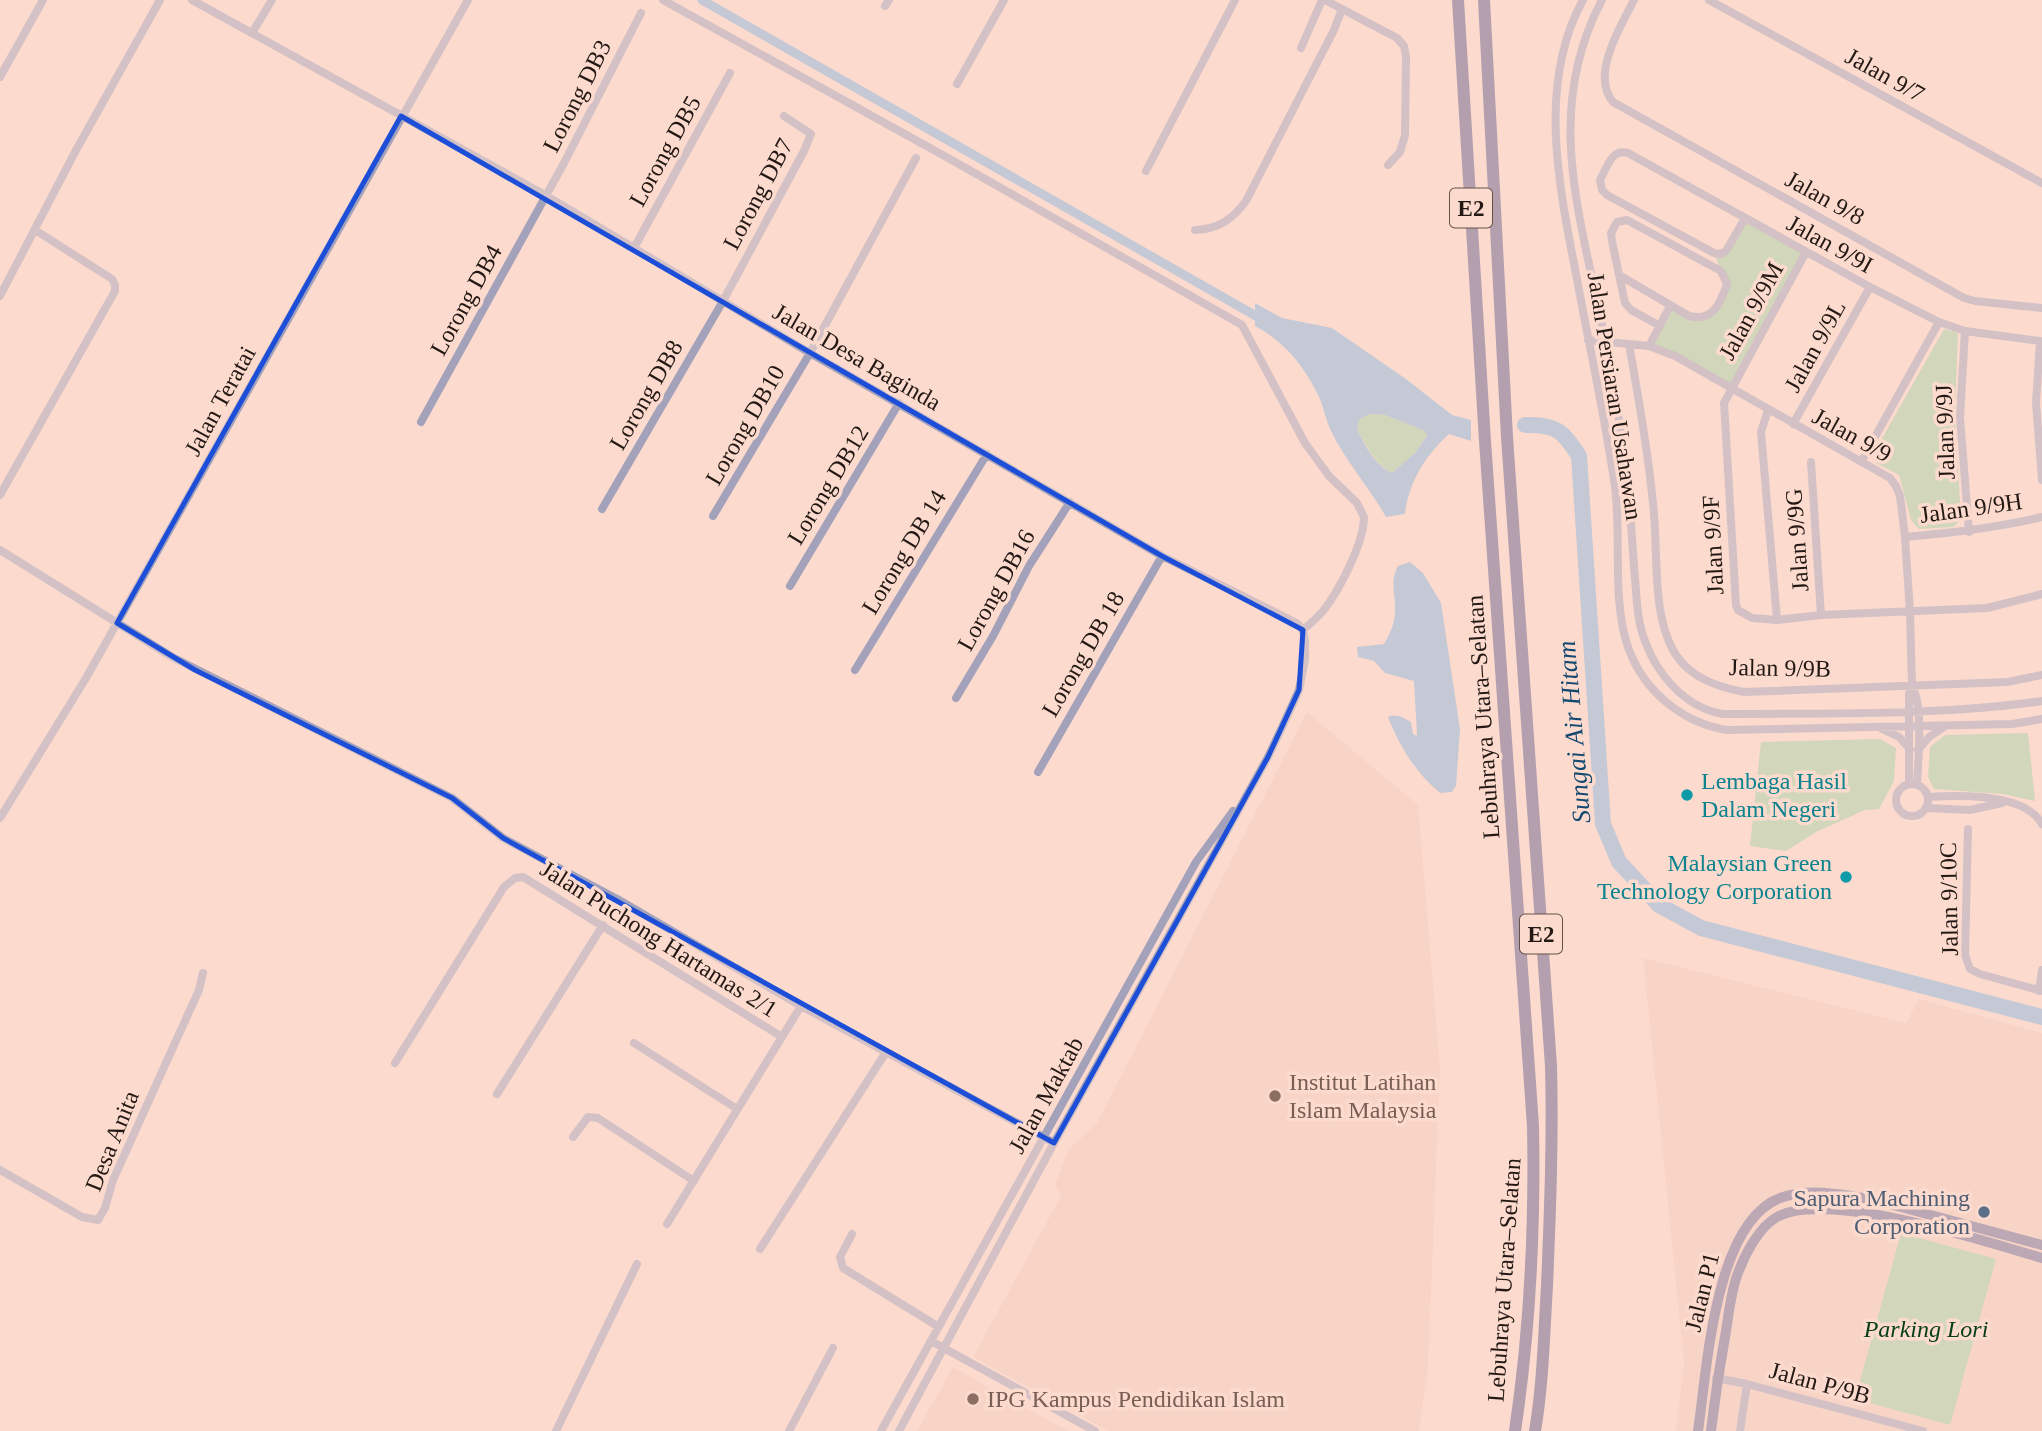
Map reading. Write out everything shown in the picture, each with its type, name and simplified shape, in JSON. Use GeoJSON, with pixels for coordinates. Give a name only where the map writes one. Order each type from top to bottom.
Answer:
{"type":"FeatureCollection","features":[{"type":"Feature","properties":{"kind":"highway","name":"Lebuhraya Utara–Selatan"},"geometry":{"type":"LineString","coordinates":[[1458,0],[1485,442],[1533,1126],[1535,1201],[1530,1290],[1515,1431]]}},
{"type":"Feature","properties":{"kind":"highway","name":"Lebuhraya Utara–Selatan"},"geometry":{"type":"LineString","coordinates":[[1484,0],[1507,437],[1552,1115],[1545,1322],[1535,1431]]}},
{"type":"Feature","properties":{"kind":"main road","name":"Jalan P1"},"geometry":{"type":"LineString","coordinates":[[1698,1431],[1717,1299],[1732,1253],[1754,1217],[1780,1198],[1818,1193],[1875,1200],[2042,1245]]}},
{"type":"Feature","properties":{"kind":"main road","name":"Jalan P1"},"geometry":{"type":"LineString","coordinates":[[1711,1431],[1738,1274],[1766,1227],[1775,1218],[1802,1210],[1866,1213],[1904,1220],[2042,1258]]}},
{"type":"Feature","properties":{"kind":"street"},"geometry":{"type":"LineString","coordinates":[[0,77],[43,0]]}},
{"type":"Feature","properties":{"kind":"street"},"geometry":{"type":"LineString","coordinates":[[0,296],[75,152],[160,0]]}},
{"type":"Feature","properties":{"kind":"street","name":"Jalan Desa Baginda"},"geometry":{"type":"LineString","coordinates":[[192,0],[545,195],[1162,555],[1301,627]]}},
{"type":"Feature","properties":{"kind":"street"},"geometry":{"type":"LineString","coordinates":[[253,33],[272,0]]}},
{"type":"Feature","properties":{"kind":"street","name":"Jalan Teratai"},"geometry":{"type":"LineString","coordinates":[[0,817],[86,678],[467,0]]}},
{"type":"Feature","properties":{"kind":"street"},"geometry":{"type":"LineString","coordinates":[[663,0],[957,163],[1242,326],[1305,443],[1329,476],[1357,503],[1364,517],[1358,544],[1335,592],[1322,612],[1301,627]]}},
{"type":"Feature","properties":{"kind":"street"},"geometry":{"type":"LineString","coordinates":[[957,84],[1004,0]]}},
{"type":"Feature","properties":{"kind":"street"},"geometry":{"type":"LineString","coordinates":[[1146,171],[1235,0]]}},
{"type":"Feature","properties":{"kind":"street"},"geometry":{"type":"LineString","coordinates":[[1301,48],[1324,0],[1396,38],[1406,51],[1405,135],[1400,152],[1388,164]]}},
{"type":"Feature","properties":{"kind":"street","name":"Jalan Persiaran Usahawan"},"geometry":{"type":"LineString","coordinates":[[1583,0],[1569,30],[1561,63],[1557,92],[1556,163],[1616,490],[1621,621],[1630,651],[1643,676],[1662,700],[1690,718],[1720,729],[1751,731],[2012,724],[2042,719]]}},
{"type":"Feature","properties":{"kind":"street","name":"Jalan Persiaran Usahawan"},"geometry":{"type":"LineString","coordinates":[[1602,0],[1591,21],[1577,62],[1571,104],[1570,163],[1605,342],[1627,477],[1638,616],[1645,641],[1657,666],[1684,696],[1712,712],[1723,714],[1893,712],[1985,708],[2042,701]]}},
{"type":"Feature","properties":{"kind":"street","name":"Jalan 9/8"},"geometry":{"type":"LineString","coordinates":[[1634,0],[1611,47],[1605,88],[1613,102],[1964,298],[1975,302],[2042,309]]}},
{"type":"Feature","properties":{"kind":"street","name":"Jalan 9/7"},"geometry":{"type":"LineString","coordinates":[[1709,0],[2042,183]]}},
{"type":"Feature","properties":{"kind":"street"},"geometry":{"type":"LineString","coordinates":[[1195,230],[1218,227],[1238,212],[1246,201],[1334,30],[1342,9]]}},
{"type":"Feature","properties":{"kind":"street","name":"Lorong DB3"},"geometry":{"type":"LineString","coordinates":[[545,195],[641,13]]}},
{"type":"Feature","properties":{"kind":"street","name":"Lorong DB5"},"geometry":{"type":"LineString","coordinates":[[634,248],[730,73]]}},
{"type":"Feature","properties":{"kind":"street","name":"Lorong DB7"},"geometry":{"type":"LineString","coordinates":[[723,301],[811,134],[784,116]]}},
{"type":"Feature","properties":{"kind":"street","name":"Jalan 9/9I"},"geometry":{"type":"LineString","coordinates":[[1745,218],[1726,251],[1721,254],[1714,253],[1602,190],[1600,180],[1614,154],[1623,151],[1629,153],[1745,218],[1806,253],[1940,322],[1965,331],[2040,341],[2036,403],[2042,480]]}},
{"type":"Feature","properties":{"kind":"street","name":"Lorong DB10"},"geometry":{"type":"LineString","coordinates":[[713,516],[810,352],[916,158]]}},
{"type":"Feature","properties":{"kind":"street","name":"Lorong DB4"},"geometry":{"type":"LineString","coordinates":[[421,422],[545,195]]}},
{"type":"Feature","properties":{"kind":"street"},"geometry":{"type":"LineString","coordinates":[[1619,275],[1689,316],[1706,318],[1712,313],[1727,284],[1721,271],[1627,220],[1622,219],[1613,226],[1611,233],[1619,275],[1628,307],[1660,326]]}},
{"type":"Feature","properties":{"kind":"street"},"geometry":{"type":"LineString","coordinates":[[0,495],[115,291],[112,279],[35,230]]}},
{"type":"Feature","properties":{"kind":"street","name":"Jalan 9/9M"},"geometry":{"type":"LineString","coordinates":[[1730,389],[1806,253]]}},
{"type":"Feature","properties":{"kind":"street","name":"Jalan 9/9L"},"geometry":{"type":"LineString","coordinates":[[1793,424],[1870,287]]}},
{"type":"Feature","properties":{"kind":"street","name":"Lorong DB8"},"geometry":{"type":"LineString","coordinates":[[602,509],[723,301]]}},
{"type":"Feature","properties":{"kind":"street"},"geometry":{"type":"LineString","coordinates":[[1649,346],[1670,306]]}},
{"type":"Feature","properties":{"kind":"street"},"geometry":{"type":"LineString","coordinates":[[1861,462],[1940,322]]}},
{"type":"Feature","properties":{"kind":"street","name":"Jalan 9/9J"},"geometry":{"type":"LineString","coordinates":[[1965,331],[1960,417],[1969,532]]}},
{"type":"Feature","properties":{"kind":"street","name":"Jalan 9/9"},"geometry":{"type":"LineString","coordinates":[[1588,340],[1649,346],[1675,356],[1890,478],[1896,486],[1905,537],[1910,612],[1913,785]]}},
{"type":"Feature","properties":{"kind":"street","name":"Jalan 9/9B"},"geometry":{"type":"LineString","coordinates":[[1629,344],[1654,513],[1662,617],[1666,636],[1684,666],[1700,678],[1721,688],[1744,692],[1899,687],[1912,691],[1928,685],[2007,682],[2042,675]]}},
{"type":"Feature","properties":{"kind":"street","name":"Jalan 9/9F"},"geometry":{"type":"LineString","coordinates":[[1730,389],[1725,398],[1724,410],[1735,604],[1745,615],[1777,620],[1821,615],[1987,608],[2042,594]]}},
{"type":"Feature","properties":{"kind":"street","name":"Lorong DB12"},"geometry":{"type":"LineString","coordinates":[[790,586],[899,403]]}},
{"type":"Feature","properties":{"kind":"street"},"geometry":{"type":"LineString","coordinates":[[1768,410],[1761,432],[1777,620]]}},
{"type":"Feature","properties":{"kind":"street","name":"Lorong DB 14"},"geometry":{"type":"LineString","coordinates":[[855,670],[987,454]]}},
{"type":"Feature","properties":{"kind":"street","name":"Jalan 9/9G"},"geometry":{"type":"LineString","coordinates":[[1811,462],[1821,615]]}},
{"type":"Feature","properties":{"kind":"street","name":"Lorong DB16"},"geometry":{"type":"LineString","coordinates":[[956,698],[993,636],[1029,566],[1070,502]]}},
{"type":"Feature","properties":{"kind":"street","name":"Jalan 9/9H"},"geometry":{"type":"LineString","coordinates":[[1905,537],[1969,532],[2042,517]]}},
{"type":"Feature","properties":{"kind":"street"},"geometry":{"type":"LineString","coordinates":[[0,551],[184,663],[452,799],[492,831],[619,900],[801,1006],[1054,1143]]}},
{"type":"Feature","properties":{"kind":"street","name":"Lorong DB 18"},"geometry":{"type":"LineString","coordinates":[[1038,772],[1162,555]]}},
{"type":"Feature","properties":{"kind":"street","name":"Jalan Maktab"},"geometry":{"type":"LineString","coordinates":[[899,1431],[1054,1143],[1269,757],[1299,690],[1305,660],[1301,627]]}},
{"type":"Feature","properties":{"kind":"street"},"geometry":{"type":"LineString","coordinates":[[1893,712],[1905,706],[1912,691]]}},
{"type":"Feature","properties":{"kind":"street"},"geometry":{"type":"LineString","coordinates":[[1912,691],[1923,708],[1932,710]]}},
{"type":"Feature","properties":{"kind":"street"},"geometry":{"type":"LineString","coordinates":[[1878,727],[1899,737],[1914,749],[1947,725]]}},
{"type":"Feature","properties":{"kind":"street","name":"Jalan Maktab"},"geometry":{"type":"LineString","coordinates":[[881,1431],[1196,862],[1253,783]]}},
{"type":"Feature","properties":{"kind":"street"},"geometry":{"type":"LineString","coordinates":[[1913,785],[1925,790],[1928,797],[1927,808],[1912,816],[1899,809],[1896,799],[1898,792],[1913,785]]}},
{"type":"Feature","properties":{"kind":"street"},"geometry":{"type":"LineString","coordinates":[[1928,797],[1972,795],[2005,802],[2027,808],[2042,824]]}},
{"type":"Feature","properties":{"kind":"street"},"geometry":{"type":"LineString","coordinates":[[1927,808],[1970,810],[2005,802]]}},
{"type":"Feature","properties":{"kind":"street","name":"Jalan 9/10C"},"geometry":{"type":"LineString","coordinates":[[1968,829],[1965,955],[1970,969],[2040,991]]}},
{"type":"Feature","properties":{"kind":"street","name":"Jalan Puchong Hartamas 2/1"},"geometry":{"type":"LineString","coordinates":[[395,1063],[504,887],[515,878],[523,877],[782,1037]]}},
{"type":"Feature","properties":{"kind":"street"},"geometry":{"type":"LineString","coordinates":[[497,1094],[603,925]]}},
{"type":"Feature","properties":{"kind":"street"},"geometry":{"type":"LineString","coordinates":[[2040,991],[2042,970]]}},
{"type":"Feature","properties":{"kind":"street","name":"Desa Anita"},"geometry":{"type":"LineString","coordinates":[[0,1170],[82,1217],[98,1220],[199,990],[203,973]]}},
{"type":"Feature","properties":{"kind":"street"},"geometry":{"type":"LineString","coordinates":[[667,1224],[801,1006]]}},
{"type":"Feature","properties":{"kind":"street"},"geometry":{"type":"LineString","coordinates":[[634,1043],[737,1109]]}},
{"type":"Feature","properties":{"kind":"street"},"geometry":{"type":"LineString","coordinates":[[760,1249],[886,1052]]}},
{"type":"Feature","properties":{"kind":"street"},"geometry":{"type":"LineString","coordinates":[[573,1137],[588,1117],[598,1118],[694,1181]]}},
{"type":"Feature","properties":{"kind":"street"},"geometry":{"type":"LineString","coordinates":[[852,1234],[841,1257],[843,1268],[939,1327]]}},
{"type":"Feature","properties":{"kind":"street"},"geometry":{"type":"LineString","coordinates":[[556,1431],[637,1265]]}},
{"type":"Feature","properties":{"kind":"street"},"geometry":{"type":"LineString","coordinates":[[931,1341],[1095,1431]]}},
{"type":"Feature","properties":{"kind":"street"},"geometry":{"type":"LineString","coordinates":[[789,1431],[833,1348]]}},
{"type":"Feature","properties":{"kind":"street","name":"Jalan P/9B"},"geometry":{"type":"LineString","coordinates":[[1706,1376],[1747,1384],[1923,1431]]}},
{"type":"Feature","properties":{"kind":"street"},"geometry":{"type":"LineString","coordinates":[[1740,1431],[1747,1384]]}},
{"type":"Feature","properties":{"kind":"highlighted area"},"geometry":{"type":"Polygon","coordinates":[[[401,116],[1162,556],[1303,630],[1299,690],[1268,757],[1054,1143],[503,838],[452,798],[195,670],[117,623],[401,116]]]}},
{"type":"Feature","properties":{"kind":"shaded area","name":"Institut Latihan Islam Malaysia"},"geometry":{"type":"Polygon","coordinates":[[[1307,712],[1418,805],[1440,1068],[1428,1366],[1419,1431],[1108,1431],[973,1357],[1061,1196],[1055,1185],[1068,1150],[1097,1123],[1307,712]]]}},
{"type":"Feature","properties":{"kind":"shaded area"},"geometry":{"type":"Polygon","coordinates":[[[1643,958],[1906,1023],[1919,999],[2042,1033],[2042,1431],[1676,1431],[1684,1362],[1643,958]]]}},
{"type":"Feature","properties":{"kind":"shaded area","name":"IPG Kampus Pendidikan Islam"},"geometry":{"type":"Polygon","coordinates":[[[953,1367],[1068,1431],[917,1431],[953,1367]]]}},
{"type":"Feature","properties":{"kind":"green space"},"geometry":{"type":"Polygon","coordinates":[[[1745,218],[1806,252],[1730,389],[1649,346],[1670,306],[1706,318],[1724,290],[1714,253],[1721,254],[1745,218]]]}},
{"type":"Feature","properties":{"kind":"green space"},"geometry":{"type":"Polygon","coordinates":[[[1944,329],[1958,333],[1955,410],[1961,520],[1953,527],[1919,529],[1911,520],[1899,475],[1876,463],[1876,449],[1944,329]]]}},
{"type":"Feature","properties":{"kind":"green space"},"geometry":{"type":"Polygon","coordinates":[[[1369,414],[1385,415],[1425,431],[1427,436],[1415,453],[1392,473],[1376,459],[1357,429],[1359,420],[1369,414]]]}},
{"type":"Feature","properties":{"kind":"green space"},"geometry":{"type":"Polygon","coordinates":[[[2028,733],[2035,801],[2003,794],[1934,789],[1928,777],[1930,747],[1945,735],[2028,733]]]}},
{"type":"Feature","properties":{"kind":"green space"},"geometry":{"type":"Polygon","coordinates":[[[1880,739],[1896,748],[1894,781],[1879,809],[1865,810],[1816,832],[1786,851],[1750,846],[1761,742],[1880,739]]]}},
{"type":"Feature","properties":{"kind":"green space","name":"Parking Lori"},"geometry":{"type":"Polygon","coordinates":[[[1901,1233],[1996,1259],[1950,1425],[1855,1399],[1901,1233]]]}},
{"type":"Feature","properties":{"kind":"water"},"geometry":{"type":"Polygon","coordinates":[[[1255,303],[1282,318],[1332,328],[1406,379],[1452,415],[1471,420],[1471,441],[1449,434],[1433,451],[1414,480],[1405,514],[1386,517],[1337,442],[1318,396],[1304,371],[1282,345],[1255,326],[1255,303]],[[1369,414],[1359,420],[1357,429],[1375,460],[1392,473],[1415,453],[1427,436],[1425,431],[1385,415],[1369,414]]]}},
{"type":"Feature","properties":{"kind":"water"},"geometry":{"type":"Polygon","coordinates":[[[1410,562],[1423,573],[1441,603],[1460,729],[1456,786],[1452,792],[1440,793],[1416,768],[1403,749],[1388,717],[1397,716],[1411,722],[1413,734],[1417,736],[1414,681],[1385,673],[1374,661],[1358,657],[1357,647],[1384,644],[1395,615],[1395,572],[1398,566],[1410,562]]]}},
{"type":"Feature","properties":{"kind":"waterway"},"geometry":{"type":"LineString","coordinates":[[702,0],[1263,320]]}},
{"type":"Feature","properties":{"kind":"waterway","name":"Sungai Air Hitam"},"geometry":{"type":"LineString","coordinates":[[1525,425],[1544,426],[1558,431],[1579,456],[1603,824],[1619,862],[1659,905],[1701,928],[2042,1017]]}},
{"type":"Feature","properties":{"kind":"place","name":"Lembaga Hasil Dalam Negeri"},"geometry":{"type":"Point","coordinates":[1687,795]}},
{"type":"Feature","properties":{"kind":"place","name":"Malaysian Green Technology Corporation"},"geometry":{"type":"Point","coordinates":[1846,877]}},
{"type":"Feature","properties":{"kind":"place","name":"Institut Latihan Islam Malaysia"},"geometry":{"type":"Point","coordinates":[1275,1096]}},
{"type":"Feature","properties":{"kind":"place","name":"Sapura Machining Corporation"},"geometry":{"type":"Point","coordinates":[1984,1212]}},
{"type":"Feature","properties":{"kind":"place","name":"IPG Kampus Pendidikan Islam"},"geometry":{"type":"Point","coordinates":[973,1399]}}]}
